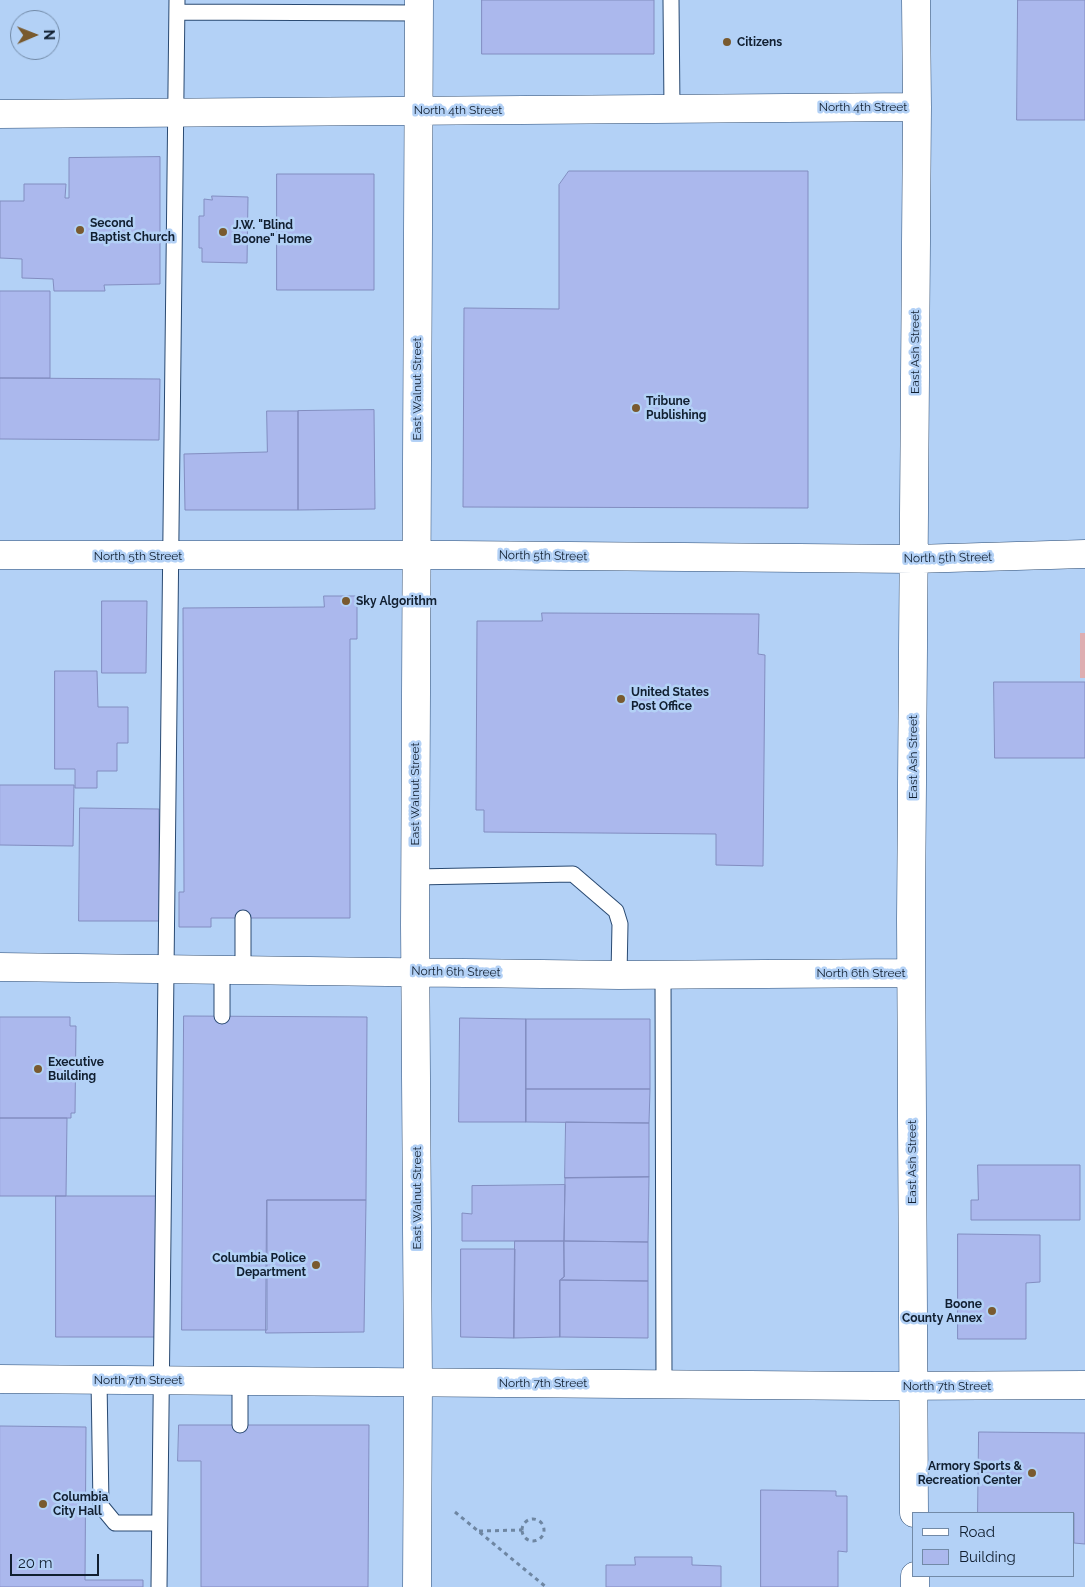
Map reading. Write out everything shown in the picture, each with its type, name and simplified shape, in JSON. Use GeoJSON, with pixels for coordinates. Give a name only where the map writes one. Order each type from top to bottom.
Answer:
{"type":"FeatureCollection","features":[{"type":"Feature","properties":{"kind":"street","name":"East Ash Street"},"geometry":{"type":"LineString","coordinates":[[914,1512],[911,973],[917,107],[916,0]]}},
{"type":"Feature","properties":{"kind":"street","name":"East Walnut Street"},"geometry":{"type":"LineString","coordinates":[[417,1587],[418,1381],[415,877],[419,6]]}},
{"type":"Feature","properties":{"kind":"street","name":"North 4th Street"},"geometry":{"type":"LineString","coordinates":[[0,114],[917,107]]}},
{"type":"Feature","properties":{"kind":"street","name":"North 5th Street"},"geometry":{"type":"LineString","coordinates":[[0,555],[416,555],[914,559],[1085,554]]}},
{"type":"Feature","properties":{"kind":"street","name":"North 6th Street"},"geometry":{"type":"LineString","coordinates":[[0,967],[619,975],[911,973]]}},
{"type":"Feature","properties":{"kind":"street","name":"North 7th Street"},"geometry":{"type":"LineString","coordinates":[[0,1379],[914,1386],[1085,1385]]}},
{"type":"Feature","properties":{"kind":"lane"},"geometry":{"type":"LineString","coordinates":[[671,0],[672,109]]}},
{"type":"Feature","properties":{"kind":"lane"},"geometry":{"type":"LineString","coordinates":[[159,1587],[177,6],[419,6]]}},
{"type":"Feature","properties":{"kind":"lane"},"geometry":{"type":"LineString","coordinates":[[415,877],[573,874],[616,911],[620,924],[619,975]]}},
{"type":"Feature","properties":{"kind":"lane"},"geometry":{"type":"LineString","coordinates":[[222,1016],[243,918]]}},
{"type":"Feature","properties":{"kind":"lane"},"geometry":{"type":"LineString","coordinates":[[663,975],[664,1384]]}},
{"type":"Feature","properties":{"kind":"lane"},"geometry":{"type":"LineString","coordinates":[[99,1380],[101,1506],[115,1523],[159,1523]]}},
{"type":"Feature","properties":{"kind":"lane"},"geometry":{"type":"LineString","coordinates":[[240,1381],[240,1425]]}},
{"type":"Feature","properties":{"kind":"path"},"geometry":{"type":"LineString","coordinates":[[455,1512],[546,1587]]}},
{"type":"Feature","properties":{"kind":"path"},"geometry":{"type":"LineString","coordinates":[[534,1520],[540,1522],[543,1532],[540,1538],[530,1540],[524,1537],[522,1530],[524,1524],[534,1520]]}},
{"type":"Feature","properties":{"kind":"path"},"geometry":{"type":"LineString","coordinates":[[478,1530],[522,1530]]}},
{"type":"Feature","properties":{"kind":"shaded area"},"geometry":{"type":"Polygon","coordinates":[[[1080,633],[1085,633],[1085,678],[1080,678],[1080,633]]]}},
{"type":"Feature","properties":{"kind":"building"},"geometry":{"type":"Polygon","coordinates":[[[482,0],[654,0],[654,54],[482,54],[482,0]]]}},
{"type":"Feature","properties":{"kind":"building"},"geometry":{"type":"Polygon","coordinates":[[[1018,0],[1085,0],[1085,120],[1017,120],[1018,0]]]}},
{"type":"Feature","properties":{"kind":"building","name":"Second Baptist Church"},"geometry":{"type":"Polygon","coordinates":[[[160,157],[160,284],[104,285],[105,291],[54,291],[53,279],[22,278],[22,259],[0,258],[0,201],[24,201],[24,184],[66,184],[65,198],[69,198],[69,158],[160,157]]]}},
{"type":"Feature","properties":{"kind":"building","name":"Tribune Publishing"},"geometry":{"type":"Polygon","coordinates":[[[569,171],[808,171],[808,508],[463,507],[464,308],[559,309],[559,185],[569,171]]]}},
{"type":"Feature","properties":{"kind":"building"},"geometry":{"type":"Polygon","coordinates":[[[277,174],[374,174],[374,290],[277,290],[277,174]]]}},
{"type":"Feature","properties":{"kind":"building","name":"J.W. \"Blind Boone\" Home"},"geometry":{"type":"Polygon","coordinates":[[[212,196],[248,197],[247,263],[202,262],[202,248],[199,248],[199,216],[204,216],[204,199],[212,200],[212,196]]]}},
{"type":"Feature","properties":{"kind":"building"},"geometry":{"type":"Polygon","coordinates":[[[0,291],[50,291],[50,378],[0,378],[0,291]]]}},
{"type":"Feature","properties":{"kind":"building"},"geometry":{"type":"Polygon","coordinates":[[[0,378],[160,379],[159,440],[0,439],[0,378]]]}},
{"type":"Feature","properties":{"kind":"building"},"geometry":{"type":"Polygon","coordinates":[[[374,410],[375,509],[298,510],[298,411],[374,410]]]}},
{"type":"Feature","properties":{"kind":"building"},"geometry":{"type":"Polygon","coordinates":[[[267,411],[298,411],[298,510],[185,510],[184,454],[267,452],[267,411]]]}},
{"type":"Feature","properties":{"kind":"building"},"geometry":{"type":"Polygon","coordinates":[[[324,596],[357,596],[357,639],[350,639],[350,918],[211,918],[211,927],[179,927],[179,892],[184,892],[183,608],[324,607],[324,596]]]}},
{"type":"Feature","properties":{"kind":"building"},"geometry":{"type":"Polygon","coordinates":[[[102,601],[147,601],[146,673],[102,673],[102,601]]]}},
{"type":"Feature","properties":{"kind":"building","name":"United States Post Office"},"geometry":{"type":"Polygon","coordinates":[[[542,613],[759,614],[758,654],[765,655],[763,866],[716,865],[716,834],[484,832],[484,810],[476,810],[477,621],[542,621],[542,613]]]}},
{"type":"Feature","properties":{"kind":"building"},"geometry":{"type":"Polygon","coordinates":[[[55,671],[97,671],[98,707],[128,707],[128,743],[117,743],[117,771],[97,771],[97,788],[75,788],[75,769],[55,769],[55,671]]]}},
{"type":"Feature","properties":{"kind":"building"},"geometry":{"type":"Polygon","coordinates":[[[994,682],[1085,682],[1085,758],[995,758],[994,682]]]}},
{"type":"Feature","properties":{"kind":"building"},"geometry":{"type":"Polygon","coordinates":[[[0,785],[74,785],[73,846],[0,845],[0,785]]]}},
{"type":"Feature","properties":{"kind":"building"},"geometry":{"type":"Polygon","coordinates":[[[80,808],[159,809],[159,921],[79,921],[80,808]]]}},
{"type":"Feature","properties":{"kind":"building"},"geometry":{"type":"Polygon","coordinates":[[[184,1016],[367,1017],[366,1200],[267,1200],[267,1330],[182,1330],[184,1016]]]}},
{"type":"Feature","properties":{"kind":"building","name":"Executive Building"},"geometry":{"type":"Polygon","coordinates":[[[0,1017],[70,1017],[70,1026],[76,1026],[75,1113],[71,1113],[71,1118],[0,1118],[0,1017]]]}},
{"type":"Feature","properties":{"kind":"building"},"geometry":{"type":"Polygon","coordinates":[[[460,1018],[526,1019],[526,1122],[459,1122],[460,1018]]]}},
{"type":"Feature","properties":{"kind":"building"},"geometry":{"type":"Polygon","coordinates":[[[526,1019],[650,1019],[650,1089],[526,1089],[526,1019]]]}},
{"type":"Feature","properties":{"kind":"building"},"geometry":{"type":"Polygon","coordinates":[[[526,1089],[650,1089],[649,1123],[526,1122],[526,1089]]]}},
{"type":"Feature","properties":{"kind":"building"},"geometry":{"type":"Polygon","coordinates":[[[0,1118],[67,1118],[66,1196],[0,1196],[0,1118]]]}},
{"type":"Feature","properties":{"kind":"building"},"geometry":{"type":"Polygon","coordinates":[[[566,1122],[649,1123],[649,1177],[565,1178],[566,1122]]]}},
{"type":"Feature","properties":{"kind":"building"},"geometry":{"type":"Polygon","coordinates":[[[978,1165],[1080,1165],[1080,1220],[971,1220],[971,1200],[978,1200],[978,1165]]]}},
{"type":"Feature","properties":{"kind":"building"},"geometry":{"type":"Polygon","coordinates":[[[649,1177],[648,1242],[564,1241],[565,1178],[649,1177]]]}},
{"type":"Feature","properties":{"kind":"building"},"geometry":{"type":"Polygon","coordinates":[[[565,1185],[564,1241],[462,1241],[462,1213],[472,1214],[472,1186],[565,1185]]]}},
{"type":"Feature","properties":{"kind":"building"},"geometry":{"type":"Polygon","coordinates":[[[56,1196],[157,1196],[156,1337],[56,1337],[56,1196]]]}},
{"type":"Feature","properties":{"kind":"building","name":"Columbia Police Department"},"geometry":{"type":"Polygon","coordinates":[[[267,1200],[366,1200],[364,1332],[266,1333],[267,1200]]]}},
{"type":"Feature","properties":{"kind":"building","name":"Boone County Annex"},"geometry":{"type":"Polygon","coordinates":[[[958,1234],[1040,1235],[1040,1282],[1026,1283],[1026,1339],[958,1339],[958,1234]]]}},
{"type":"Feature","properties":{"kind":"building"},"geometry":{"type":"Polygon","coordinates":[[[515,1241],[564,1241],[564,1277],[560,1280],[560,1337],[514,1338],[515,1241]]]}},
{"type":"Feature","properties":{"kind":"building"},"geometry":{"type":"Polygon","coordinates":[[[564,1241],[648,1242],[648,1281],[560,1280],[564,1277],[564,1241]]]}},
{"type":"Feature","properties":{"kind":"building"},"geometry":{"type":"Polygon","coordinates":[[[461,1249],[515,1249],[514,1338],[461,1337],[461,1249]]]}},
{"type":"Feature","properties":{"kind":"building"},"geometry":{"type":"Polygon","coordinates":[[[560,1280],[648,1281],[648,1338],[560,1337],[560,1280]]]}},
{"type":"Feature","properties":{"kind":"building"},"geometry":{"type":"Polygon","coordinates":[[[179,1425],[369,1425],[368,1587],[201,1587],[201,1461],[178,1461],[179,1425]]]}},
{"type":"Feature","properties":{"kind":"building","name":"Columbia City Hall"},"geometry":{"type":"Polygon","coordinates":[[[0,1426],[86,1427],[85,1580],[143,1580],[143,1587],[0,1587],[0,1426]]]}},
{"type":"Feature","properties":{"kind":"building","name":"Armory Sports & Recreation Center"},"geometry":{"type":"Polygon","coordinates":[[[979,1432],[1085,1433],[1085,1544],[1075,1543],[1075,1512],[978,1512],[979,1432]]]}},
{"type":"Feature","properties":{"kind":"building"},"geometry":{"type":"Polygon","coordinates":[[[761,1490],[836,1491],[836,1496],[847,1496],[847,1552],[838,1551],[838,1587],[761,1587],[761,1490]]]}},
{"type":"Feature","properties":{"kind":"building"},"geometry":{"type":"Polygon","coordinates":[[[635,1557],[692,1557],[692,1565],[721,1566],[721,1587],[606,1587],[606,1565],[635,1565],[635,1557]]]}},
{"type":"Feature","properties":{"kind":"place","name":"Citizens"},"geometry":{"type":"Point","coordinates":[727,42]}},
{"type":"Feature","properties":{"kind":"place","name":"Second Baptist Church"},"geometry":{"type":"Point","coordinates":[80,230]}},
{"type":"Feature","properties":{"kind":"place","name":"J.W. \"Blind Boone\" Home"},"geometry":{"type":"Point","coordinates":[223,232]}},
{"type":"Feature","properties":{"kind":"place","name":"Tribune Publishing"},"geometry":{"type":"Point","coordinates":[636,408]}},
{"type":"Feature","properties":{"kind":"place","name":"Sky Algorithm"},"geometry":{"type":"Point","coordinates":[346,601]}},
{"type":"Feature","properties":{"kind":"place","name":"United States Post Office"},"geometry":{"type":"Point","coordinates":[621,699]}},
{"type":"Feature","properties":{"kind":"place","name":"Executive Building"},"geometry":{"type":"Point","coordinates":[38,1069]}},
{"type":"Feature","properties":{"kind":"place","name":"Columbia Police Department"},"geometry":{"type":"Point","coordinates":[316,1265]}},
{"type":"Feature","properties":{"kind":"place","name":"Boone County Annex"},"geometry":{"type":"Point","coordinates":[992,1311]}},
{"type":"Feature","properties":{"kind":"place","name":"Armory Sports & Recreation Center"},"geometry":{"type":"Point","coordinates":[1032,1473]}},
{"type":"Feature","properties":{"kind":"place","name":"Columbia City Hall"},"geometry":{"type":"Point","coordinates":[43,1504]}}]}
